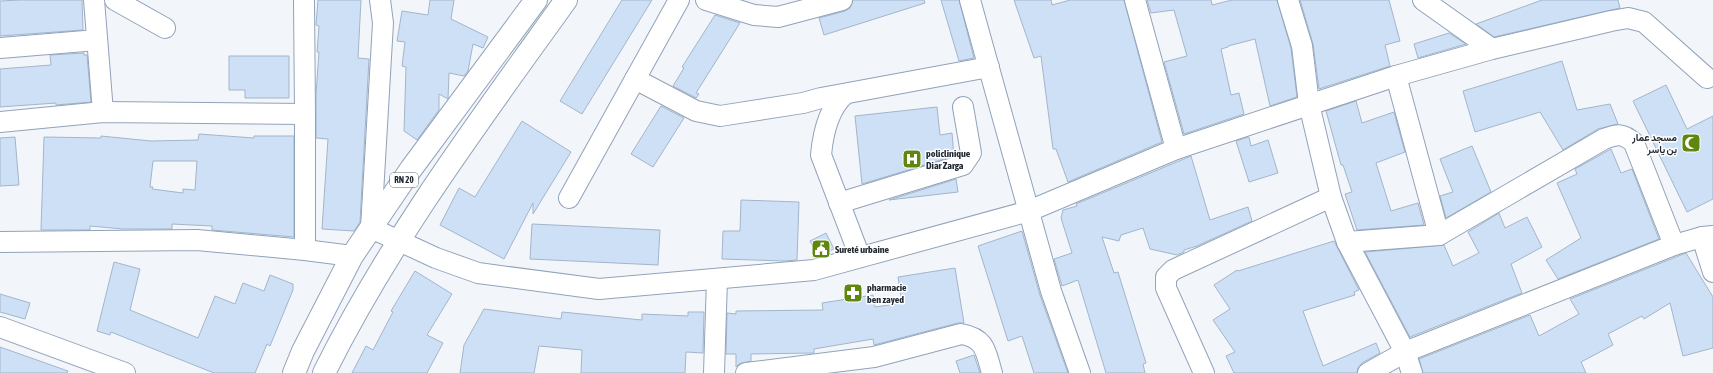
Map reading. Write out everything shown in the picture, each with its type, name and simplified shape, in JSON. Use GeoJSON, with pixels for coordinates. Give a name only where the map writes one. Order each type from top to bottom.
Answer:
{"type":"FeatureCollection","features":[{"type":"Feature","properties":{"kind":"main road","name":"RN 20"},"geometry":{"type":"LineString","coordinates":[[294,373],[303,351],[352,256],[411,169],[536,0]]}},
{"type":"Feature","properties":{"kind":"main road","name":"RN 20"},"geometry":{"type":"LineString","coordinates":[[324,373],[345,330],[398,241],[434,187],[566,0]]}},
{"type":"Feature","properties":{"kind":"street"},"geometry":{"type":"LineString","coordinates":[[94,0],[103,112]]}},
{"type":"Feature","properties":{"kind":"street"},"geometry":{"type":"LineString","coordinates":[[115,0],[165,28]]}},
{"type":"Feature","properties":{"kind":"street"},"geometry":{"type":"LineString","coordinates":[[304,0],[306,114],[305,250]]}},
{"type":"Feature","properties":{"kind":"street"},"geometry":{"type":"LineString","coordinates":[[380,0],[383,23],[371,228],[436,258],[478,273],[599,289],[814,270],[1029,211],[1176,149],[1396,76],[1492,49],[1628,18],[1644,22],[1707,78]]}},
{"type":"Feature","properties":{"kind":"street"},"geometry":{"type":"LineString","coordinates":[[569,198],[679,0]]}},
{"type":"Feature","properties":{"kind":"street"},"geometry":{"type":"LineString","coordinates":[[706,0],[754,15],[778,17],[842,0]]}},
{"type":"Feature","properties":{"kind":"street"},"geometry":{"type":"LineString","coordinates":[[778,17],[790,0]]}},
{"type":"Feature","properties":{"kind":"street"},"geometry":{"type":"LineString","coordinates":[[970,0],[1051,291],[1080,373]]}},
{"type":"Feature","properties":{"kind":"street"},"geometry":{"type":"LineString","coordinates":[[1135,0],[1176,149]]}},
{"type":"Feature","properties":{"kind":"street"},"geometry":{"type":"LineString","coordinates":[[1288,0],[1302,46],[1309,104],[1331,197],[1347,242],[1404,352],[1412,373]]}},
{"type":"Feature","properties":{"kind":"street"},"geometry":{"type":"LineString","coordinates":[[1422,0],[1492,49]]}},
{"type":"Feature","properties":{"kind":"street"},"geometry":{"type":"LineString","coordinates":[[0,48],[97,40]]}},
{"type":"Feature","properties":{"kind":"street"},"geometry":{"type":"LineString","coordinates":[[635,79],[696,111],[720,116],[803,103],[821,98],[989,66]]}},
{"type":"Feature","properties":{"kind":"street"},"geometry":{"type":"LineString","coordinates":[[1396,76],[1439,235]]}},
{"type":"Feature","properties":{"kind":"street"},"geometry":{"type":"LineString","coordinates":[[845,94],[837,101],[832,109],[821,155],[860,257]]}},
{"type":"Feature","properties":{"kind":"street"},"geometry":{"type":"LineString","coordinates":[[840,203],[963,166],[971,153],[963,107]]}},
{"type":"Feature","properties":{"kind":"street"},"geometry":{"type":"LineString","coordinates":[[0,122],[103,112],[306,114]]}},
{"type":"Feature","properties":{"kind":"street"},"geometry":{"type":"LineString","coordinates":[[1347,242],[1439,235],[1604,139],[1616,135],[1626,136],[1634,143],[1674,245]]}},
{"type":"Feature","properties":{"kind":"street"},"geometry":{"type":"LineString","coordinates":[[1204,373],[1166,288],[1166,277],[1173,270],[1331,197]]}},
{"type":"Feature","properties":{"kind":"street"},"geometry":{"type":"LineString","coordinates":[[1368,373],[1404,352],[1674,245],[1707,237],[1713,272]]}},
{"type":"Feature","properties":{"kind":"street"},"geometry":{"type":"LineString","coordinates":[[0,242],[197,240],[352,256]]}},
{"type":"Feature","properties":{"kind":"street"},"geometry":{"type":"LineString","coordinates":[[714,373],[717,279]]}},
{"type":"Feature","properties":{"kind":"street"},"geometry":{"type":"LineString","coordinates":[[0,327],[88,367],[125,373]]}},
{"type":"Feature","properties":{"kind":"street"},"geometry":{"type":"LineString","coordinates":[[746,373],[875,365],[962,334],[973,336],[984,347],[992,373]]}},
{"type":"Feature","properties":{"kind":"building"},"geometry":{"type":"Polygon","coordinates":[[[82,0],[83,30],[0,36],[0,1],[82,0]]]}},
{"type":"Feature","properties":{"kind":"building"},"geometry":{"type":"Polygon","coordinates":[[[318,0],[361,0],[358,58],[369,59],[360,222],[354,231],[322,229],[328,139],[316,138],[316,94],[319,52],[317,52],[319,26],[316,25],[318,0]]]}},
{"type":"Feature","properties":{"kind":"building"},"geometry":{"type":"Polygon","coordinates":[[[430,0],[454,0],[451,19],[488,37],[483,48],[473,44],[468,71],[464,76],[449,73],[448,99],[439,94],[439,110],[417,140],[404,131],[406,67],[402,66],[405,42],[397,41],[402,11],[428,15],[430,0]]]}},
{"type":"Feature","properties":{"kind":"building"},"geometry":{"type":"Polygon","coordinates":[[[622,0],[652,0],[582,114],[560,101],[622,0]]]}},
{"type":"Feature","properties":{"kind":"building"},"geometry":{"type":"Polygon","coordinates":[[[853,0],[924,0],[925,3],[824,35],[819,18],[845,11],[850,8],[853,0]]]}},
{"type":"Feature","properties":{"kind":"building"},"geometry":{"type":"Polygon","coordinates":[[[941,0],[959,0],[974,58],[959,61],[941,0]]]}},
{"type":"Feature","properties":{"kind":"building"},"geometry":{"type":"Polygon","coordinates":[[[1014,0],[1051,0],[1052,5],[1070,0],[1124,0],[1162,142],[1068,182],[1056,149],[1053,149],[1041,56],[1034,58],[1014,0]]]}},
{"type":"Feature","properties":{"kind":"building"},"geometry":{"type":"Polygon","coordinates":[[[1147,0],[1211,0],[1212,5],[1232,0],[1277,0],[1291,48],[1297,97],[1270,106],[1255,39],[1228,46],[1221,49],[1231,95],[1239,93],[1244,114],[1184,134],[1164,62],[1187,56],[1174,10],[1151,13],[1147,0]]]}},
{"type":"Feature","properties":{"kind":"building"},"geometry":{"type":"Polygon","coordinates":[[[1300,0],[1389,0],[1400,41],[1385,45],[1390,66],[1319,89],[1313,44],[1300,0]]]}},
{"type":"Feature","properties":{"kind":"building"},"geometry":{"type":"Polygon","coordinates":[[[1542,0],[1618,0],[1620,8],[1494,37],[1476,24],[1542,0]]]}},
{"type":"Feature","properties":{"kind":"building"},"geometry":{"type":"Polygon","coordinates":[[[715,15],[740,23],[696,93],[699,94],[696,98],[673,86],[684,68],[682,67],[715,15]]]}},
{"type":"Feature","properties":{"kind":"building"},"geometry":{"type":"Polygon","coordinates":[[[1449,33],[1466,44],[1418,58],[1414,44],[1449,33]]]}},
{"type":"Feature","properties":{"kind":"building"},"geometry":{"type":"Polygon","coordinates":[[[84,53],[84,55],[87,55],[91,102],[0,107],[0,69],[51,65],[50,55],[84,53]]]}},
{"type":"Feature","properties":{"kind":"building"},"geometry":{"type":"Polygon","coordinates":[[[229,56],[289,56],[289,98],[245,98],[245,90],[229,90],[229,56]]]}},
{"type":"Feature","properties":{"kind":"building"},"geometry":{"type":"Polygon","coordinates":[[[1562,61],[1577,110],[1610,104],[1618,124],[1598,129],[1563,150],[1540,112],[1475,132],[1463,91],[1562,61]]]}},
{"type":"Feature","properties":{"kind":"building"},"geometry":{"type":"Polygon","coordinates":[[[1666,85],[1687,129],[1713,116],[1713,199],[1687,212],[1633,101],[1666,85]]]}},
{"type":"Feature","properties":{"kind":"building"},"geometry":{"type":"Polygon","coordinates":[[[1356,101],[1362,123],[1394,112],[1405,152],[1376,163],[1391,211],[1418,203],[1424,225],[1357,230],[1345,194],[1352,192],[1343,165],[1341,165],[1326,111],[1356,101]]]}},
{"type":"Feature","properties":{"kind":"building"},"geometry":{"type":"Polygon","coordinates":[[[661,106],[684,118],[653,167],[631,154],[661,106]]]}},
{"type":"Feature","properties":{"kind":"building"},"geometry":{"type":"Polygon","coordinates":[[[937,107],[940,135],[952,133],[954,156],[862,184],[855,116],[937,107]]]}},
{"type":"Feature","properties":{"kind":"building"},"geometry":{"type":"Polygon","coordinates":[[[522,121],[571,152],[533,214],[533,203],[504,259],[440,225],[459,188],[475,197],[522,121]]]}},
{"type":"Feature","properties":{"kind":"building"},"geometry":{"type":"Polygon","coordinates":[[[199,134],[254,138],[254,136],[294,136],[294,237],[212,230],[212,226],[172,224],[172,229],[123,229],[90,226],[90,230],[41,230],[44,137],[101,138],[101,136],[151,141],[198,140],[199,134]],[[153,161],[150,187],[153,187],[152,189],[183,193],[183,189],[195,190],[197,161],[153,161]]]}},
{"type":"Feature","properties":{"kind":"building"},"geometry":{"type":"Polygon","coordinates":[[[15,137],[19,185],[0,186],[0,138],[15,137]]]}},
{"type":"Feature","properties":{"kind":"building"},"geometry":{"type":"Polygon","coordinates":[[[1249,137],[1251,146],[1268,140],[1278,173],[1249,182],[1236,141],[1249,137]]]}},
{"type":"Feature","properties":{"kind":"building"},"geometry":{"type":"Polygon","coordinates":[[[1472,146],[1491,192],[1446,218],[1440,196],[1453,192],[1440,159],[1472,146]]]}},
{"type":"Feature","properties":{"kind":"building"},"geometry":{"type":"Polygon","coordinates":[[[1611,149],[1621,173],[1632,169],[1659,239],[1558,279],[1546,260],[1581,238],[1557,183],[1577,174],[1575,169],[1611,149]]]}},
{"type":"Feature","properties":{"kind":"building"},"geometry":{"type":"Polygon","coordinates":[[[1191,156],[1210,220],[1248,207],[1252,221],[1197,246],[1184,250],[1184,252],[1177,255],[1150,249],[1143,228],[1121,235],[1119,241],[1102,237],[1114,273],[1118,272],[1146,363],[1143,364],[1145,373],[1106,373],[1078,280],[1062,286],[1054,259],[1072,253],[1061,218],[1063,210],[1077,206],[1076,204],[1191,156]]]}},
{"type":"Feature","properties":{"kind":"building"},"geometry":{"type":"Polygon","coordinates":[[[956,179],[958,192],[889,200],[956,179]]]}},
{"type":"Feature","properties":{"kind":"building"},"geometry":{"type":"Polygon","coordinates":[[[741,200],[799,202],[797,260],[722,259],[723,231],[740,231],[741,200]]]}},
{"type":"Feature","properties":{"kind":"building"},"geometry":{"type":"Polygon","coordinates":[[[1499,213],[1505,228],[1527,217],[1542,247],[1511,264],[1522,293],[1410,337],[1365,252],[1444,245],[1453,266],[1479,253],[1468,232],[1499,213]]]}},
{"type":"Feature","properties":{"kind":"building"},"geometry":{"type":"Polygon","coordinates":[[[532,224],[660,230],[658,265],[530,259],[532,224]]]}},
{"type":"Feature","properties":{"kind":"building"},"geometry":{"type":"Polygon","coordinates":[[[1022,231],[1040,295],[1068,373],[1034,373],[1022,336],[1008,341],[978,246],[1022,231]]]}},
{"type":"Feature","properties":{"kind":"building"},"geometry":{"type":"Polygon","coordinates":[[[826,233],[834,249],[818,257],[810,241],[826,233]]]}},
{"type":"Feature","properties":{"kind":"building"},"geometry":{"type":"Polygon","coordinates":[[[1334,241],[1359,290],[1354,292],[1355,295],[1303,311],[1323,366],[1376,343],[1380,353],[1362,363],[1358,368],[1357,373],[1234,373],[1226,356],[1235,352],[1213,320],[1230,309],[1214,285],[1237,270],[1238,271],[1334,241]]]}},
{"type":"Feature","properties":{"kind":"building"},"geometry":{"type":"Polygon","coordinates":[[[1686,253],[1713,297],[1713,348],[1683,356],[1670,303],[1644,319],[1642,316],[1608,334],[1613,345],[1581,362],[1586,373],[1423,373],[1419,359],[1530,315],[1539,336],[1579,314],[1570,299],[1686,253]]]}},
{"type":"Feature","properties":{"kind":"building"},"geometry":{"type":"Polygon","coordinates":[[[114,262],[140,269],[130,310],[198,338],[215,296],[235,304],[243,283],[264,291],[270,275],[293,284],[293,290],[270,346],[267,344],[255,373],[214,373],[111,332],[110,335],[97,331],[114,262]]]}},
{"type":"Feature","properties":{"kind":"building"},"geometry":{"type":"Polygon","coordinates":[[[955,268],[964,323],[958,323],[874,345],[873,339],[814,349],[814,353],[751,354],[751,361],[739,364],[736,367],[736,354],[726,354],[727,313],[736,314],[736,311],[823,310],[822,303],[873,295],[875,307],[902,303],[898,277],[955,268]]]}},
{"type":"Feature","properties":{"kind":"building"},"geometry":{"type":"Polygon","coordinates":[[[415,271],[452,294],[427,335],[443,343],[427,373],[352,373],[366,346],[373,350],[393,312],[391,311],[415,271]]]}},
{"type":"Feature","properties":{"kind":"building"},"geometry":{"type":"Polygon","coordinates":[[[0,294],[30,303],[25,319],[0,312],[0,294]]]}},
{"type":"Feature","properties":{"kind":"building"},"geometry":{"type":"Polygon","coordinates":[[[484,309],[561,319],[562,312],[642,320],[642,314],[688,316],[688,312],[704,312],[703,353],[686,352],[685,373],[581,373],[582,350],[539,346],[534,373],[460,373],[464,345],[484,309]]]}},
{"type":"Feature","properties":{"kind":"building"},"geometry":{"type":"Polygon","coordinates":[[[0,347],[68,371],[67,373],[0,373],[0,347]]]}},
{"type":"Feature","properties":{"kind":"building"},"geometry":{"type":"Polygon","coordinates":[[[974,355],[980,373],[960,373],[956,361],[974,355]]]}},
{"type":"Feature","properties":{"kind":"place","name":"مسجد عمار بن ياسر"},"geometry":{"type":"Point","coordinates":[1691,143]}},
{"type":"Feature","properties":{"kind":"place","name":"policlinique Diar Zarga"},"geometry":{"type":"Point","coordinates":[912,159]}},
{"type":"Feature","properties":{"kind":"place","name":"Sureté urbaine"},"geometry":{"type":"Point","coordinates":[821,249]}},
{"type":"Feature","properties":{"kind":"place","name":"pharmacie ben zayed"},"geometry":{"type":"Point","coordinates":[853,293]}}]}
